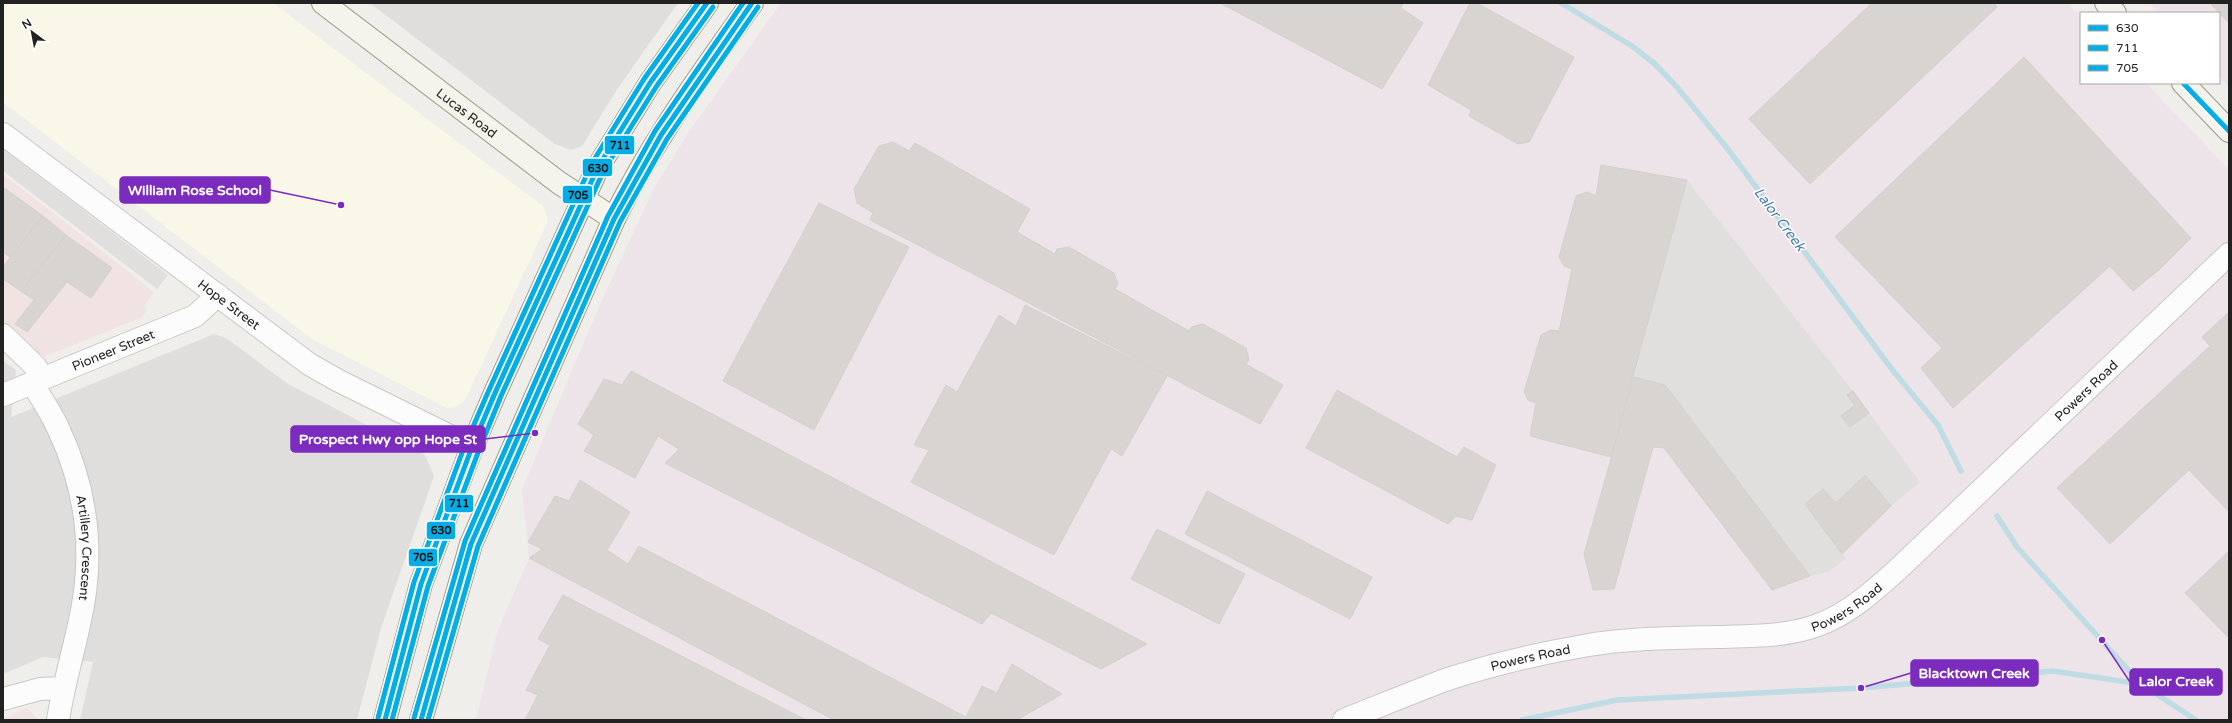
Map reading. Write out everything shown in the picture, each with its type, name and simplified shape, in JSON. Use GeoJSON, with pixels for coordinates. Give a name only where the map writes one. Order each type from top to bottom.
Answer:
{"type":"FeatureCollection","features":[{"type":"Feature","properties":{"kind":"main road"},"geometry":{"type":"LineString","coordinates":[[385,720],[421,584],[472,447],[583,199],[598,167],[650,83],[707,3]]}},
{"type":"Feature","properties":{"kind":"main road"},"geometry":{"type":"LineString","coordinates":[[421,720],[471,544],[614,219],[634,180],[671,119],[752,3]]}},
{"type":"Feature","properties":{"kind":"street","name":"Lucas Road"},"geometry":{"type":"LineString","coordinates":[[323,3],[558,182],[614,219]]}},
{"type":"Feature","properties":{"kind":"street"},"geometry":{"type":"LineString","coordinates":[[2106,3],[2114,12]]}},
{"type":"Feature","properties":{"kind":"street"},"geometry":{"type":"LineString","coordinates":[[2184,84],[2229,131]]}},
{"type":"Feature","properties":{"kind":"street","name":"Hope Street"},"geometry":{"type":"LineString","coordinates":[[3,134],[309,364],[344,384],[472,447]]}},
{"type":"Feature","properties":{"kind":"street","name":"Powers Road"},"geometry":{"type":"LineString","coordinates":[[1344,720],[1446,680],[1522,658],[1585,646],[1651,639],[1752,635],[1798,630],[1818,625],[1838,616],[1860,602],[1895,572],[2229,254]]}},
{"type":"Feature","properties":{"kind":"street","name":"Pioneer Street"},"geometry":{"type":"LineString","coordinates":[[3,396],[195,316],[218,295]]}},
{"type":"Feature","properties":{"kind":"street","name":"Artillery Crescent"},"geometry":{"type":"LineString","coordinates":[[3,334],[35,366],[37,381],[76,471],[84,503],[88,537],[87,576],[80,625],[63,688],[58,720]]}},
{"type":"Feature","properties":{"kind":"street"},"geometry":{"type":"LineString","coordinates":[[3,699],[40,689],[63,688]]}},
{"type":"Feature","properties":{"kind":"shaded area"},"geometry":{"type":"Polygon","coordinates":[[[3,3],[273,3],[543,206],[548,221],[466,399],[458,406],[447,408],[312,339],[3,102],[3,3]]]}},
{"type":"Feature","properties":{"kind":"shaded area"},"geometry":{"type":"Polygon","coordinates":[[[370,3],[678,3],[618,88],[582,146],[571,150],[555,144],[370,3]]]}},
{"type":"Feature","properties":{"kind":"shaded area"},"geometry":{"type":"Polygon","coordinates":[[[781,3],[2068,3],[2080,15],[2080,84],[2147,84],[2229,169],[2229,720],[476,720],[497,632],[529,558],[522,489],[601,302],[653,190],[688,133],[781,3]]]}},
{"type":"Feature","properties":{"kind":"shaded area"},"geometry":{"type":"Polygon","coordinates":[[[2149,3],[2229,3],[2229,87],[2220,77],[2220,12],[2158,12],[2149,3]]]}},
{"type":"Feature","properties":{"kind":"shaded area"},"geometry":{"type":"Polygon","coordinates":[[[3,149],[168,275],[157,289],[3,171],[3,149]]]}},
{"type":"Feature","properties":{"kind":"shaded area"},"geometry":{"type":"Polygon","coordinates":[[[3,174],[154,292],[145,305],[146,312],[142,317],[46,356],[39,354],[3,327],[3,174]]]}},
{"type":"Feature","properties":{"kind":"shaded area"},"geometry":{"type":"Polygon","coordinates":[[[1687,180],[1853,391],[1920,482],[1891,506],[1865,475],[1836,503],[1805,504],[1846,559],[1828,572],[1810,576],[1665,385],[1634,377],[1687,180]]]}},
{"type":"Feature","properties":{"kind":"shaded area"},"geometry":{"type":"Polygon","coordinates":[[[214,334],[226,338],[288,384],[425,455],[434,476],[381,628],[357,720],[80,720],[93,662],[43,657],[3,674],[3,361],[16,370],[11,417],[214,334]]]}},
{"type":"Feature","properties":{"kind":"shaded area"},"geometry":{"type":"Polygon","coordinates":[[[27,708],[39,720],[3,720],[3,719],[27,708]]]}},
{"type":"Feature","properties":{"kind":"building"},"geometry":{"type":"Polygon","coordinates":[[[1220,3],[1403,3],[1401,8],[1423,23],[1382,89],[1220,3]]]}},
{"type":"Feature","properties":{"kind":"building"},"geometry":{"type":"Polygon","coordinates":[[[1470,3],[1477,3],[1574,57],[1529,142],[1518,144],[1469,116],[1471,110],[1428,85],[1470,3]]]}},
{"type":"Feature","properties":{"kind":"building"},"geometry":{"type":"Polygon","coordinates":[[[1872,3],[1994,3],[1997,7],[1810,184],[1749,119],[1872,3]]]}},
{"type":"Feature","properties":{"kind":"building"},"geometry":{"type":"Polygon","coordinates":[[[2210,3],[2229,3],[2229,23],[2220,12],[2210,3]]]}},
{"type":"Feature","properties":{"kind":"building"},"geometry":{"type":"Polygon","coordinates":[[[2024,57],[2191,238],[2160,269],[2133,291],[2110,266],[1953,408],[1921,368],[1942,348],[1835,237],[2024,57]]]}},
{"type":"Feature","properties":{"kind":"building"},"geometry":{"type":"Polygon","coordinates":[[[893,142],[909,151],[915,143],[1030,209],[1017,232],[1055,254],[1057,249],[1069,247],[1114,273],[1118,284],[1115,289],[1189,331],[1192,327],[1203,324],[1246,348],[1249,360],[1246,364],[1283,385],[1260,424],[870,220],[873,213],[857,203],[854,189],[879,146],[893,142]]]}},
{"type":"Feature","properties":{"kind":"building"},"geometry":{"type":"Polygon","coordinates":[[[1601,165],[1687,180],[1611,457],[1530,436],[1536,403],[1528,400],[1524,392],[1541,335],[1551,330],[1559,331],[1572,269],[1564,266],[1559,257],[1576,196],[1587,192],[1596,196],[1601,165]]]}},
{"type":"Feature","properties":{"kind":"building"},"geometry":{"type":"Polygon","coordinates":[[[3,187],[43,216],[10,257],[3,252],[3,187]]]}},
{"type":"Feature","properties":{"kind":"building"},"geometry":{"type":"Polygon","coordinates":[[[819,203],[909,247],[814,430],[723,381],[819,203]]]}},
{"type":"Feature","properties":{"kind":"building"},"geometry":{"type":"Polygon","coordinates":[[[43,216],[66,235],[21,291],[3,279],[3,267],[43,216]]]}},
{"type":"Feature","properties":{"kind":"building"},"geometry":{"type":"Polygon","coordinates":[[[66,235],[112,268],[91,298],[67,282],[27,332],[15,324],[34,300],[21,291],[66,235]]]}},
{"type":"Feature","properties":{"kind":"building"},"geometry":{"type":"Polygon","coordinates":[[[1025,305],[1167,376],[1122,456],[1111,449],[1054,555],[911,482],[929,450],[914,445],[946,385],[957,392],[999,315],[1016,326],[1025,305]]]}},
{"type":"Feature","properties":{"kind":"building"},"geometry":{"type":"Polygon","coordinates":[[[2229,312],[2229,512],[2189,470],[2110,544],[2057,488],[2210,346],[2202,337],[2229,312]]]}},
{"type":"Feature","properties":{"kind":"building"},"geometry":{"type":"Polygon","coordinates":[[[631,371],[1147,644],[1101,669],[991,613],[982,624],[665,463],[679,449],[658,436],[635,478],[584,451],[594,435],[578,424],[604,379],[622,385],[631,371]]]}},
{"type":"Feature","properties":{"kind":"building"},"geometry":{"type":"Polygon","coordinates":[[[1634,377],[1665,385],[1810,576],[1772,590],[1664,448],[1653,447],[1614,589],[1593,590],[1584,554],[1634,377]]]}},
{"type":"Feature","properties":{"kind":"building"},"geometry":{"type":"Polygon","coordinates":[[[1337,390],[1457,457],[1464,447],[1496,465],[1472,520],[1456,516],[1448,524],[1306,448],[1337,390]]]}},
{"type":"Feature","properties":{"kind":"building"},"geometry":{"type":"Polygon","coordinates":[[[1853,391],[1869,413],[1850,427],[1841,416],[1855,405],[1847,395],[1853,391]]]}},
{"type":"Feature","properties":{"kind":"building"},"geometry":{"type":"Polygon","coordinates":[[[1865,475],[1891,506],[1842,554],[1805,504],[1823,489],[1836,503],[1865,475]]]}},
{"type":"Feature","properties":{"kind":"building"},"geometry":{"type":"Polygon","coordinates":[[[580,480],[630,512],[607,550],[628,564],[639,546],[966,717],[982,686],[997,693],[1012,664],[1062,694],[1017,720],[834,720],[529,558],[542,549],[528,542],[555,496],[569,501],[580,480]]]}},
{"type":"Feature","properties":{"kind":"building"},"geometry":{"type":"Polygon","coordinates":[[[1207,491],[1372,577],[1350,619],[1185,534],[1207,491]]]}},
{"type":"Feature","properties":{"kind":"building"},"geometry":{"type":"Polygon","coordinates":[[[1157,529],[1245,574],[1219,624],[1131,579],[1157,529]]]}},
{"type":"Feature","properties":{"kind":"building"},"geometry":{"type":"Polygon","coordinates":[[[2229,551],[2229,638],[2185,593],[2229,551]]]}},
{"type":"Feature","properties":{"kind":"building"},"geometry":{"type":"Polygon","coordinates":[[[563,595],[806,720],[525,720],[538,695],[526,690],[550,645],[538,639],[563,595]]]}},
{"type":"Feature","properties":{"kind":"waterway","name":"Lalor Creek"},"geometry":{"type":"LineString","coordinates":[[1561,3],[1632,46],[1655,64],[1676,86],[1727,148],[1894,372],[1938,425],[1961,471]]}},
{"type":"Feature","properties":{"kind":"waterway","name":"Lalor Creek"},"geometry":{"type":"LineString","coordinates":[[1997,516],[2017,547],[2141,684],[2196,720]]}},
{"type":"Feature","properties":{"kind":"waterway"},"geometry":{"type":"LineString","coordinates":[[1522,720],[1617,700],[1861,688],[2053,671],[2141,684]]}},
{"type":"Feature","properties":{"kind":"transit line","name":"705"},"geometry":{"type":"LineString","coordinates":[[378,718],[414,582],[465,445],[489,390],[592,163],[644,79],[698,3]]}},
{"type":"Feature","properties":{"kind":"transit line","name":"630"},"geometry":{"type":"LineString","coordinates":[[385,720],[421,584],[472,447],[495,393],[598,167],[650,83],[707,3]]}},
{"type":"Feature","properties":{"kind":"transit line","name":"705"},"geometry":{"type":"LineString","coordinates":[[414,718],[465,541],[608,216],[655,131],[743,3]]}},
{"type":"Feature","properties":{"kind":"transit line","name":"630"},"geometry":{"type":"LineString","coordinates":[[421,720],[471,544],[614,219],[661,135],[752,3]]}},
{"type":"Feature","properties":{"kind":"transit line","name":"711"},"geometry":{"type":"LineString","coordinates":[[392,720],[428,586],[501,396],[604,170],[656,87],[713,7]]}},
{"type":"Feature","properties":{"kind":"transit line","name":"711"},"geometry":{"type":"LineString","coordinates":[[428,720],[478,546],[620,222],[667,139],[758,7]]}},
{"type":"Feature","properties":{"kind":"transit line","name":"630"},"geometry":{"type":"LineString","coordinates":[[2184,84],[2229,131]]}},
{"type":"Feature","properties":{"kind":"place","name":"William Rose School"},"geometry":{"type":"Point","coordinates":[341,205]}},
{"type":"Feature","properties":{"kind":"place","name":"Prospect Hwy opp Hope St"},"geometry":{"type":"Point","coordinates":[535,433]}},
{"type":"Feature","properties":{"kind":"place","name":"Lalor Creek"},"geometry":{"type":"Point","coordinates":[2102,640]}},
{"type":"Feature","properties":{"kind":"place","name":"Blacktown Creek"},"geometry":{"type":"Point","coordinates":[1861,688]}}]}
